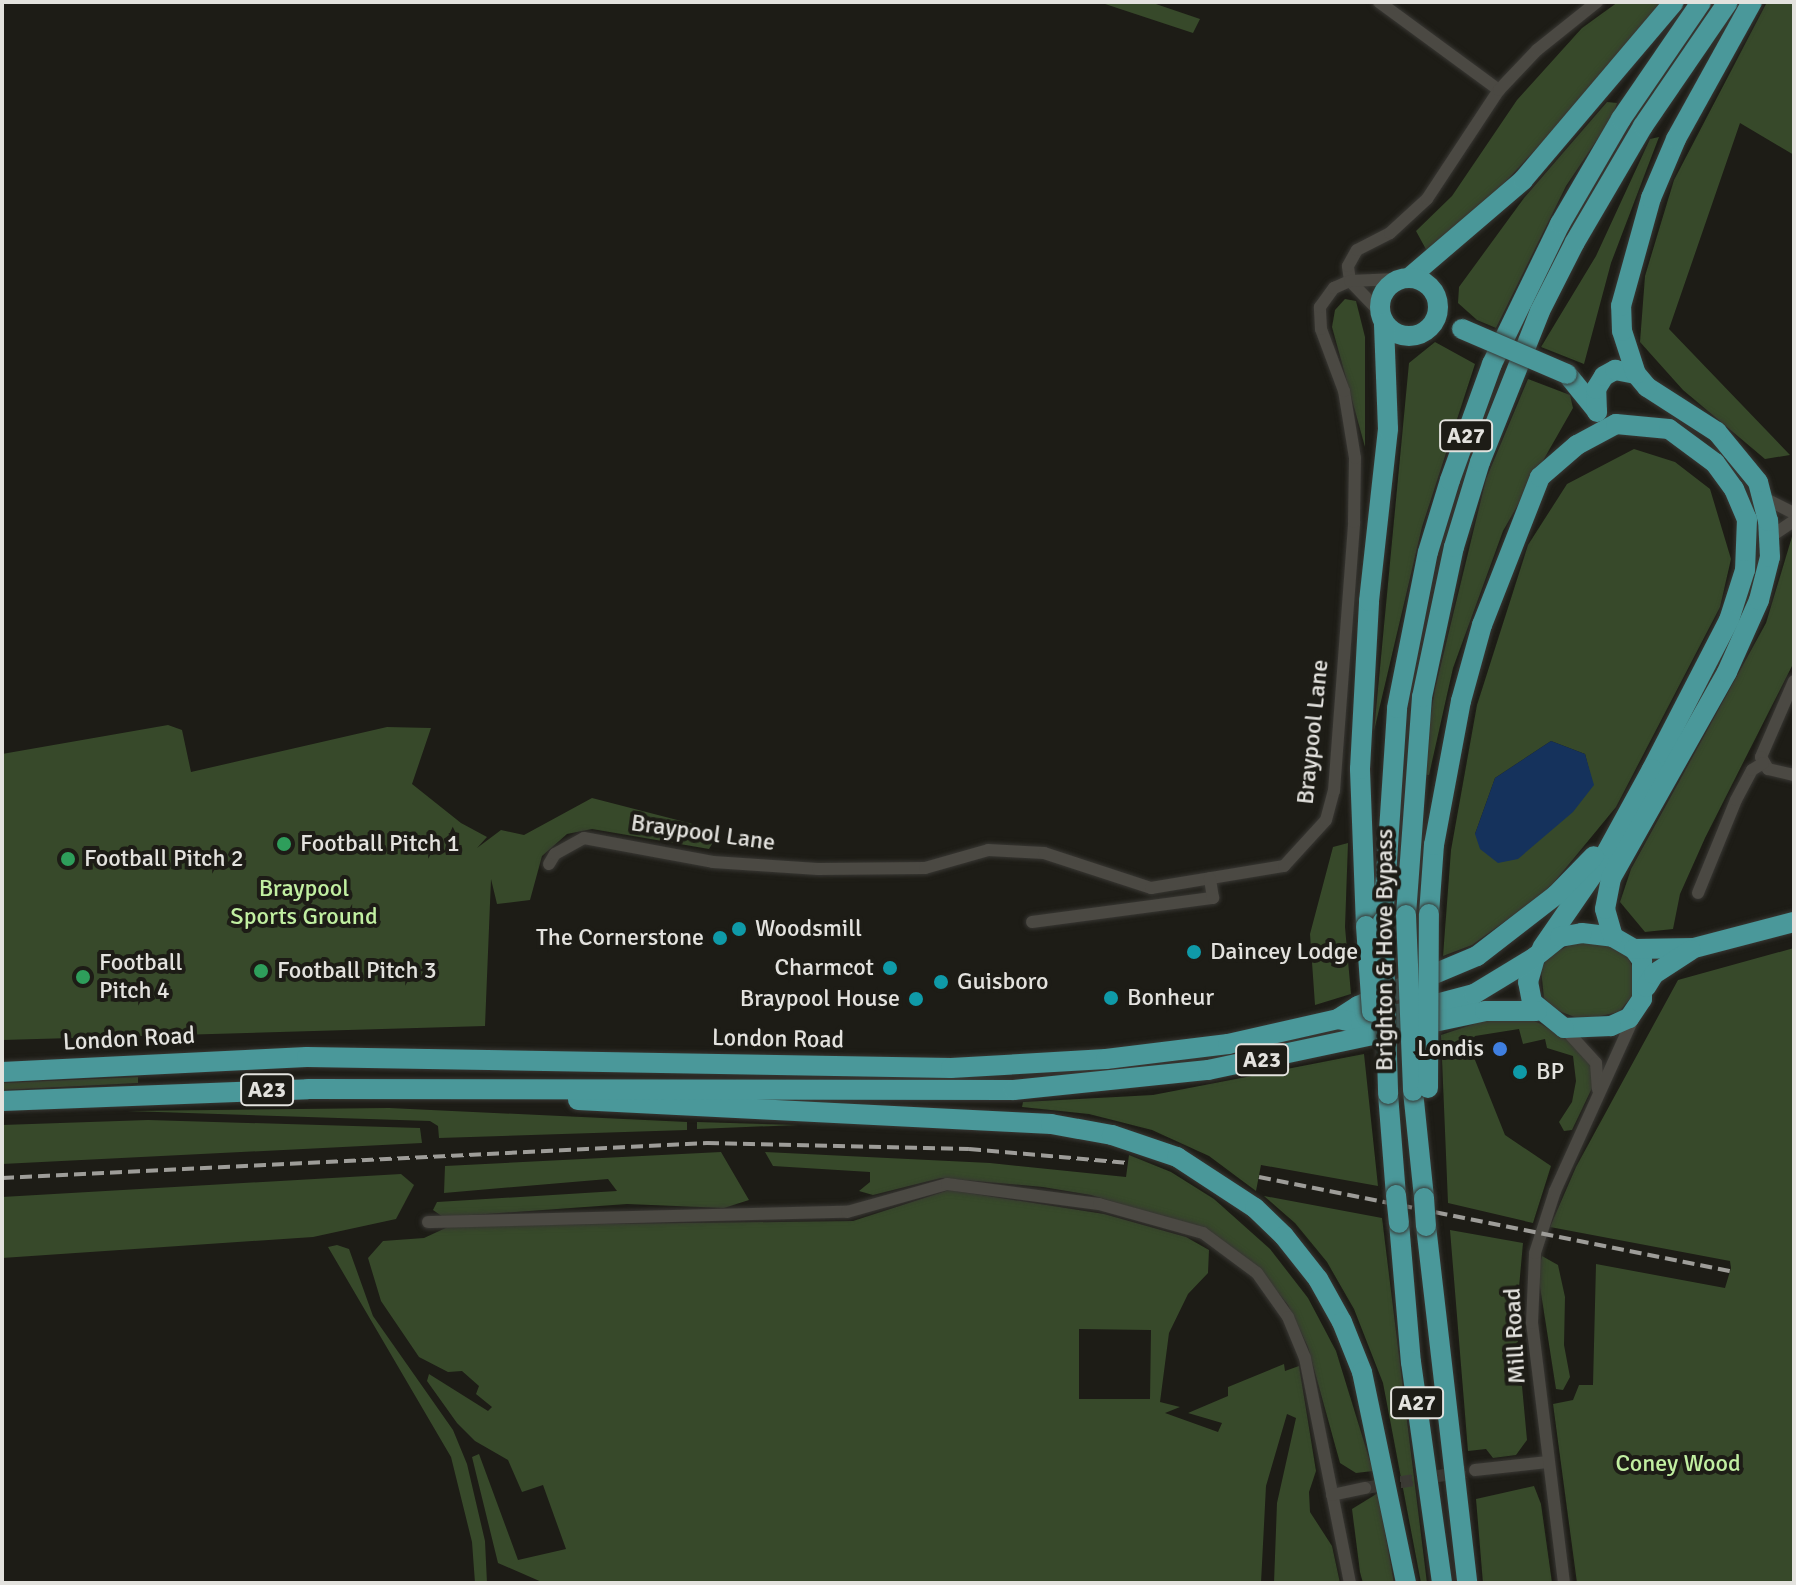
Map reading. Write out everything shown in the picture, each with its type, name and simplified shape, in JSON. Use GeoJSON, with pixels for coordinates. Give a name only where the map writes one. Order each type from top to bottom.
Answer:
{"type":"FeatureCollection","features":[{"type":"Feature","properties":{"kind":"highway"},"geometry":{"type":"LineString","coordinates":[[1462,329],[1430,328],[1406,336],[1382,317],[1383,292],[1523,180],[1674,2]]}},
{"type":"Feature","properties":{"kind":"highway","name":"Brighton & Hove Bypass"},"geometry":{"type":"LineString","coordinates":[[1442,1583],[1411,1362],[1388,1094],[1373,1015],[1374,924],[1397,708],[1428,552],[1455,467],[1498,352],[1560,224],[1621,119],[1701,2]]}},
{"type":"Feature","properties":{"kind":"highway","name":"Brighton & Hove Bypass"},"geometry":{"type":"LineString","coordinates":[[1467,1583],[1426,1226],[1420,1090],[1406,915],[1422,697],[1454,547],[1480,462],[1540,311],[1575,242],[1643,126],[1728,2]]}},
{"type":"Feature","properties":{"kind":"highway"},"geometry":{"type":"LineString","coordinates":[[1625,423],[1645,411],[1642,380],[1622,331],[1621,306],[1634,245],[1676,139],[1752,2]]}},
{"type":"Feature","properties":{"kind":"highway"},"geometry":{"type":"LineString","coordinates":[[1404,278],[1427,283],[1438,306],[1462,329],[1567,374],[1615,370],[1642,380],[1717,432],[1746,463],[1764,498],[1770,537],[1759,600],[1727,672],[1611,878],[1605,909],[1613,937]]}},
{"type":"Feature","properties":{"kind":"highway"},"geometry":{"type":"LineString","coordinates":[[1430,328],[1438,306]]}},
{"type":"Feature","properties":{"kind":"highway","name":"A27"},"geometry":{"type":"LineString","coordinates":[[1374,924],[1360,769],[1369,601],[1388,429],[1382,317]]}},
{"type":"Feature","properties":{"kind":"highway"},"geometry":{"type":"LineString","coordinates":[[1597,412],[1596,389],[1615,370]]}},
{"type":"Feature","properties":{"kind":"highway"},"geometry":{"type":"LineString","coordinates":[[1567,374],[1597,412],[1625,423],[1669,429],[1703,451],[1726,476],[1742,505],[1749,537],[1745,570],[1729,620],[1700,679],[1609,841],[1600,864],[1538,952],[1528,982],[1537,1011],[1564,1028],[1611,1026],[1637,1010],[1646,987],[1669,962],[1694,948]]}},
{"type":"Feature","properties":{"kind":"highway","name":"A27"},"geometry":{"type":"LineString","coordinates":[[1420,1090],[1436,830],[1461,701],[1482,625],[1540,477],[1551,466],[1625,423]]}},
{"type":"Feature","properties":{"kind":"highway","name":"A27"},"geometry":{"type":"LineString","coordinates":[[1528,507],[1559,471],[1608,441],[1638,436],[1703,451]]}},
{"type":"Feature","properties":{"kind":"highway"},"geometry":{"type":"LineString","coordinates":[[1338,1019],[1358,1006],[1451,969],[1511,934],[1609,841]]}},
{"type":"Feature","properties":{"kind":"highway"},"geometry":{"type":"LineString","coordinates":[[1634,949],[1694,948],[1794,922]]}},
{"type":"Feature","properties":{"kind":"highway"},"geometry":{"type":"LineString","coordinates":[[1538,952],[1570,935],[1613,937],[1634,949],[1642,960],[1646,987]]}},
{"type":"Feature","properties":{"kind":"highway","name":"London Road"},"geometry":{"type":"LineString","coordinates":[[2,1072],[307,1057],[951,1068],[1106,1059],[1228,1044],[1338,1019],[1361,1024],[1474,994],[1538,952]]}},
{"type":"Feature","properties":{"kind":"highway","name":"London Road"},"geometry":{"type":"LineString","coordinates":[[2,1101],[308,1089],[532,1092],[1014,1090],[1109,1083],[1329,1047],[1496,1009],[1537,1011]]}},
{"type":"Feature","properties":{"kind":"highway"},"geometry":{"type":"LineString","coordinates":[[532,1092],[593,1103],[1051,1124],[1112,1135],[1177,1157],[1255,1208],[1284,1236],[1318,1279],[1342,1322],[1362,1372],[1406,1583]]}},
{"type":"Feature","properties":{"kind":"street"},"geometry":{"type":"LineString","coordinates":[[1379,2],[1499,90]]}},
{"type":"Feature","properties":{"kind":"street"},"geometry":{"type":"LineString","coordinates":[[1382,317],[1350,281],[1348,266],[1357,250],[1390,233],[1427,199],[1499,90],[1537,50],[1597,2]]}},
{"type":"Feature","properties":{"kind":"street"},"geometry":{"type":"LineString","coordinates":[[1350,281],[1404,278]]}},
{"type":"Feature","properties":{"kind":"street","name":"Braypool Lane"},"geometry":{"type":"LineString","coordinates":[[549,864],[555,854],[584,838],[713,862],[796,868],[925,868],[988,850],[1044,853],[1151,888],[1284,866],[1326,820],[1334,791],[1355,458],[1344,391],[1319,316],[1328,294],[1350,281]]}},
{"type":"Feature","properties":{"kind":"street"},"geometry":{"type":"LineString","coordinates":[[1764,498],[1794,513]]}},
{"type":"Feature","properties":{"kind":"street"},"geometry":{"type":"LineString","coordinates":[[1770,537],[1794,521]]}},
{"type":"Feature","properties":{"kind":"street"},"geometry":{"type":"LineString","coordinates":[[1698,893],[1736,800],[1752,770],[1763,763],[1768,732],[1794,681]]}},
{"type":"Feature","properties":{"kind":"street"},"geometry":{"type":"LineString","coordinates":[[1763,763],[1794,775]]}},
{"type":"Feature","properties":{"kind":"street"},"geometry":{"type":"LineString","coordinates":[[1032,922],[1213,898],[1210,878]]}},
{"type":"Feature","properties":{"kind":"street","name":"Mill Road"},"geometry":{"type":"LineString","coordinates":[[1564,1583],[1532,1323],[1535,1253],[1555,1191],[1637,1010]]}},
{"type":"Feature","properties":{"kind":"street"},"geometry":{"type":"LineString","coordinates":[[1564,1028],[1596,1063],[1598,1097]]}},
{"type":"Feature","properties":{"kind":"street"},"geometry":{"type":"LineString","coordinates":[[428,1222],[847,1212],[947,1184],[1099,1204],[1203,1233],[1257,1273],[1288,1317],[1305,1358],[1350,1583]]}},
{"type":"Feature","properties":{"kind":"street"},"geometry":{"type":"LineString","coordinates":[[1475,1470],[1548,1462]]}},
{"type":"Feature","properties":{"kind":"street"},"geometry":{"type":"LineString","coordinates":[[1332,1495],[1365,1488]]}},
{"type":"Feature","properties":{"kind":"green space"},"geometry":{"type":"Polygon","coordinates":[[[1099,2],[1150,2],[1200,19],[1193,33],[1099,2]]]}},
{"type":"Feature","properties":{"kind":"green space"},"geometry":{"type":"Polygon","coordinates":[[[1618,2],[1661,2],[1592,89],[1494,194],[1428,253],[1416,231],[1452,196],[1517,100],[1582,28],[1618,2]]]}},
{"type":"Feature","properties":{"kind":"green space"},"geometry":{"type":"Polygon","coordinates":[[[1767,2],[1794,2],[1794,155],[1740,123],[1669,329],[1790,455],[1765,459],[1683,390],[1640,342],[1645,276],[1674,180],[1767,2]]]}},
{"type":"Feature","properties":{"kind":"green space"},"geometry":{"type":"Polygon","coordinates":[[[1607,102],[1617,103],[1613,116],[1566,186],[1496,328],[1477,320],[1458,303],[1459,287],[1524,198],[1607,102]]]}},
{"type":"Feature","properties":{"kind":"green space"},"geometry":{"type":"Polygon","coordinates":[[[1659,137],[1611,263],[1584,364],[1541,347],[1596,256],[1650,139],[1659,137]]]}},
{"type":"Feature","properties":{"kind":"green space"},"geometry":{"type":"Polygon","coordinates":[[[1345,299],[1356,301],[1365,337],[1365,447],[1332,327],[1335,310],[1345,299]]]}},
{"type":"Feature","properties":{"kind":"green space"},"geometry":{"type":"Polygon","coordinates":[[[1435,342],[1475,364],[1422,527],[1374,731],[1409,363],[1435,342]]]}},
{"type":"Feature","properties":{"kind":"green space"},"geometry":{"type":"Polygon","coordinates":[[[1528,379],[1570,395],[1573,408],[1503,531],[1453,668],[1429,775],[1421,774],[1435,689],[1486,479],[1528,379]]]}},
{"type":"Feature","properties":{"kind":"green space"},"geometry":{"type":"Polygon","coordinates":[[[1634,449],[1675,462],[1710,489],[1731,559],[1720,607],[1616,807],[1546,892],[1472,945],[1443,956],[1451,850],[1477,705],[1528,545],[1567,484],[1634,449]],[[1551,741],[1495,778],[1475,834],[1593,785],[1585,754],[1551,741]]]}},
{"type":"Feature","properties":{"kind":"green space"},"geometry":{"type":"Polygon","coordinates":[[[1794,530],[1794,662],[1705,838],[1680,894],[1673,929],[1645,932],[1620,902],[1631,869],[1766,623],[1794,530]]]}},
{"type":"Feature","properties":{"kind":"green space","name":"Braypool Sports Ground"},"geometry":{"type":"Polygon","coordinates":[[[168,725],[182,730],[191,772],[387,727],[431,728],[412,784],[461,823],[487,837],[477,848],[501,830],[524,835],[592,798],[720,831],[709,849],[592,829],[567,834],[542,856],[530,900],[497,904],[491,879],[485,1026],[2,1040],[2,754],[168,725]]]}},
{"type":"Feature","properties":{"kind":"green space"},"geometry":{"type":"Polygon","coordinates":[[[1348,843],[1345,927],[1351,994],[1315,1005],[1310,934],[1333,847],[1348,843]]]}},
{"type":"Feature","properties":{"kind":"green space"},"geometry":{"type":"Polygon","coordinates":[[[1577,941],[1614,946],[1627,956],[1633,968],[1633,995],[1619,1012],[1582,1020],[1554,1009],[1544,998],[1541,969],[1549,956],[1577,941]]]}},
{"type":"Feature","properties":{"kind":"green space","name":"Coney Wood"},"geometry":{"type":"Polygon","coordinates":[[[1794,948],[1794,1583],[1577,1583],[1553,1404],[1573,1400],[1579,1385],[1593,1385],[1596,1264],[1725,1288],[1731,1268],[1730,1261],[1550,1227],[1576,1167],[1678,980],[1794,948]]]}},
{"type":"Feature","properties":{"kind":"green space"},"geometry":{"type":"Polygon","coordinates":[[[1495,1017],[1527,1018],[1541,1024],[1577,1046],[1592,1064],[1592,1088],[1572,1130],[1564,1131],[1559,1122],[1572,1102],[1576,1081],[1573,1056],[1547,1048],[1545,1039],[1523,1044],[1519,1029],[1475,1036],[1469,1045],[1505,1135],[1551,1166],[1533,1223],[1448,1203],[1441,1035],[1495,1017]]]}},
{"type":"Feature","properties":{"kind":"green space"},"geometry":{"type":"Polygon","coordinates":[[[1364,1054],[1378,1186],[1261,1165],[1256,1191],[1209,1156],[1152,1130],[1089,1114],[1022,1107],[1023,1102],[1153,1095],[1364,1054]]]}},
{"type":"Feature","properties":{"kind":"green space"},"geometry":{"type":"Polygon","coordinates":[[[138,1077],[138,1083],[2,1090],[2,1083],[138,1077]]]}},
{"type":"Feature","properties":{"kind":"green space"},"geometry":{"type":"Polygon","coordinates":[[[389,1108],[687,1122],[687,1130],[439,1138],[438,1126],[430,1121],[127,1111],[389,1108]]]}},
{"type":"Feature","properties":{"kind":"green space"},"geometry":{"type":"Polygon","coordinates":[[[148,1120],[420,1128],[422,1143],[2,1164],[2,1125],[148,1120]]]}},
{"type":"Feature","properties":{"kind":"green space"},"geometry":{"type":"Polygon","coordinates":[[[697,1122],[799,1125],[697,1129],[697,1122]]]}},
{"type":"Feature","properties":{"kind":"green space"},"geometry":{"type":"Polygon","coordinates":[[[721,1152],[749,1200],[724,1208],[627,1204],[443,1217],[433,1210],[437,1202],[617,1191],[608,1179],[444,1193],[445,1166],[721,1152]]]}},
{"type":"Feature","properties":{"kind":"green space"},"geometry":{"type":"Polygon","coordinates":[[[765,1152],[990,1163],[1126,1177],[1129,1155],[1171,1172],[1214,1199],[1270,1249],[1308,1298],[1336,1351],[1373,1471],[1356,1473],[1340,1463],[1308,1347],[1288,1305],[1260,1270],[1204,1229],[1091,1195],[1043,1187],[941,1178],[873,1195],[859,1191],[870,1182],[870,1172],[773,1166],[765,1152]]]}},
{"type":"Feature","properties":{"kind":"green space"},"geometry":{"type":"Polygon","coordinates":[[[401,1174],[414,1185],[396,1219],[313,1237],[2,1258],[2,1197],[401,1174]]]}},
{"type":"Feature","properties":{"kind":"green space"},"geometry":{"type":"Polygon","coordinates":[[[949,1190],[1104,1214],[1186,1237],[1209,1250],[1208,1273],[1188,1294],[1169,1333],[1160,1402],[1180,1407],[1165,1413],[1218,1432],[1222,1423],[1188,1413],[1228,1396],[1228,1387],[1284,1364],[1285,1371],[1299,1366],[1316,1471],[1309,1492],[1310,1512],[1332,1546],[1340,1583],[1274,1583],[1277,1503],[1296,1418],[1287,1414],[1266,1486],[1261,1583],[544,1583],[498,1563],[472,1457],[479,1454],[518,1560],[566,1549],[543,1485],[522,1492],[508,1460],[475,1441],[457,1423],[427,1381],[429,1374],[488,1411],[492,1407],[476,1394],[479,1386],[462,1371],[448,1372],[419,1357],[381,1301],[368,1258],[383,1241],[424,1238],[450,1226],[853,1221],[949,1190]],[[1079,1329],[1079,1399],[1150,1399],[1151,1330],[1079,1329]]]}},
{"type":"Feature","properties":{"kind":"green space"},"geometry":{"type":"Polygon","coordinates":[[[1264,1196],[1382,1218],[1427,1583],[1421,1583],[1383,1383],[1354,1309],[1327,1262],[1295,1223],[1264,1196]]]}},
{"type":"Feature","properties":{"kind":"green space"},"geometry":{"type":"Polygon","coordinates":[[[1450,1230],[1523,1243],[1516,1321],[1527,1440],[1516,1455],[1493,1458],[1486,1449],[1468,1451],[1450,1230]]]}},
{"type":"Feature","properties":{"kind":"green space"},"geometry":{"type":"Polygon","coordinates":[[[337,1245],[349,1249],[373,1316],[453,1430],[467,1464],[485,1541],[487,1583],[475,1583],[472,1542],[451,1457],[328,1247],[337,1245]]]}},
{"type":"Feature","properties":{"kind":"green space"},"geometry":{"type":"Polygon","coordinates":[[[1542,1256],[1558,1265],[1565,1297],[1564,1345],[1570,1377],[1563,1390],[1556,1389],[1538,1274],[1542,1256]]]}},
{"type":"Feature","properties":{"kind":"green space"},"geometry":{"type":"Polygon","coordinates":[[[1534,1486],[1541,1504],[1552,1583],[1483,1583],[1476,1499],[1534,1486]]]}},
{"type":"Feature","properties":{"kind":"green space"},"geometry":{"type":"Polygon","coordinates":[[[1378,1493],[1394,1583],[1363,1583],[1360,1572],[1352,1509],[1378,1493]]]}},
{"type":"Feature","properties":{"kind":"water"},"geometry":{"type":"Polygon","coordinates":[[[1551,741],[1585,754],[1594,785],[1573,812],[1518,859],[1498,863],[1480,849],[1475,834],[1495,778],[1551,741]]]}},
{"type":"Feature","properties":{"kind":"tunnel"},"geometry":{"type":"LineString","coordinates":[[1365,1488],[1475,1470]]}},
{"type":"Feature","properties":{"kind":"railway"},"geometry":{"type":"LineString","coordinates":[[2,1178],[707,1143],[969,1149],[1128,1163]]}},
{"type":"Feature","properties":{"kind":"railway"},"geometry":{"type":"LineString","coordinates":[[1259,1177],[1731,1271]]}},
{"type":"Feature","properties":{"kind":"place","name":"Football Pitch 1"},"geometry":{"type":"Point","coordinates":[284,844]}},
{"type":"Feature","properties":{"kind":"place","name":"Football Pitch 2"},"geometry":{"type":"Point","coordinates":[68,859]}},
{"type":"Feature","properties":{"kind":"place","name":"Woodsmill"},"geometry":{"type":"Point","coordinates":[739,929]}},
{"type":"Feature","properties":{"kind":"place","name":"The Cornerstone"},"geometry":{"type":"Point","coordinates":[720,938]}},
{"type":"Feature","properties":{"kind":"place","name":"Daincey Lodge"},"geometry":{"type":"Point","coordinates":[1194,952]}},
{"type":"Feature","properties":{"kind":"place","name":"Charmcot"},"geometry":{"type":"Point","coordinates":[890,968]}},
{"type":"Feature","properties":{"kind":"place","name":"Football Pitch 3"},"geometry":{"type":"Point","coordinates":[261,971]}},
{"type":"Feature","properties":{"kind":"place","name":"Football Pitch 4"},"geometry":{"type":"Point","coordinates":[83,977]}},
{"type":"Feature","properties":{"kind":"place","name":"Guisboro"},"geometry":{"type":"Point","coordinates":[941,982]}},
{"type":"Feature","properties":{"kind":"place","name":"Bonheur"},"geometry":{"type":"Point","coordinates":[1111,998]}},
{"type":"Feature","properties":{"kind":"place","name":"Braypool House"},"geometry":{"type":"Point","coordinates":[916,999]}},
{"type":"Feature","properties":{"kind":"place","name":"Londis"},"geometry":{"type":"Point","coordinates":[1500,1049]}},
{"type":"Feature","properties":{"kind":"place","name":"BP"},"geometry":{"type":"Point","coordinates":[1520,1072]}}]}
